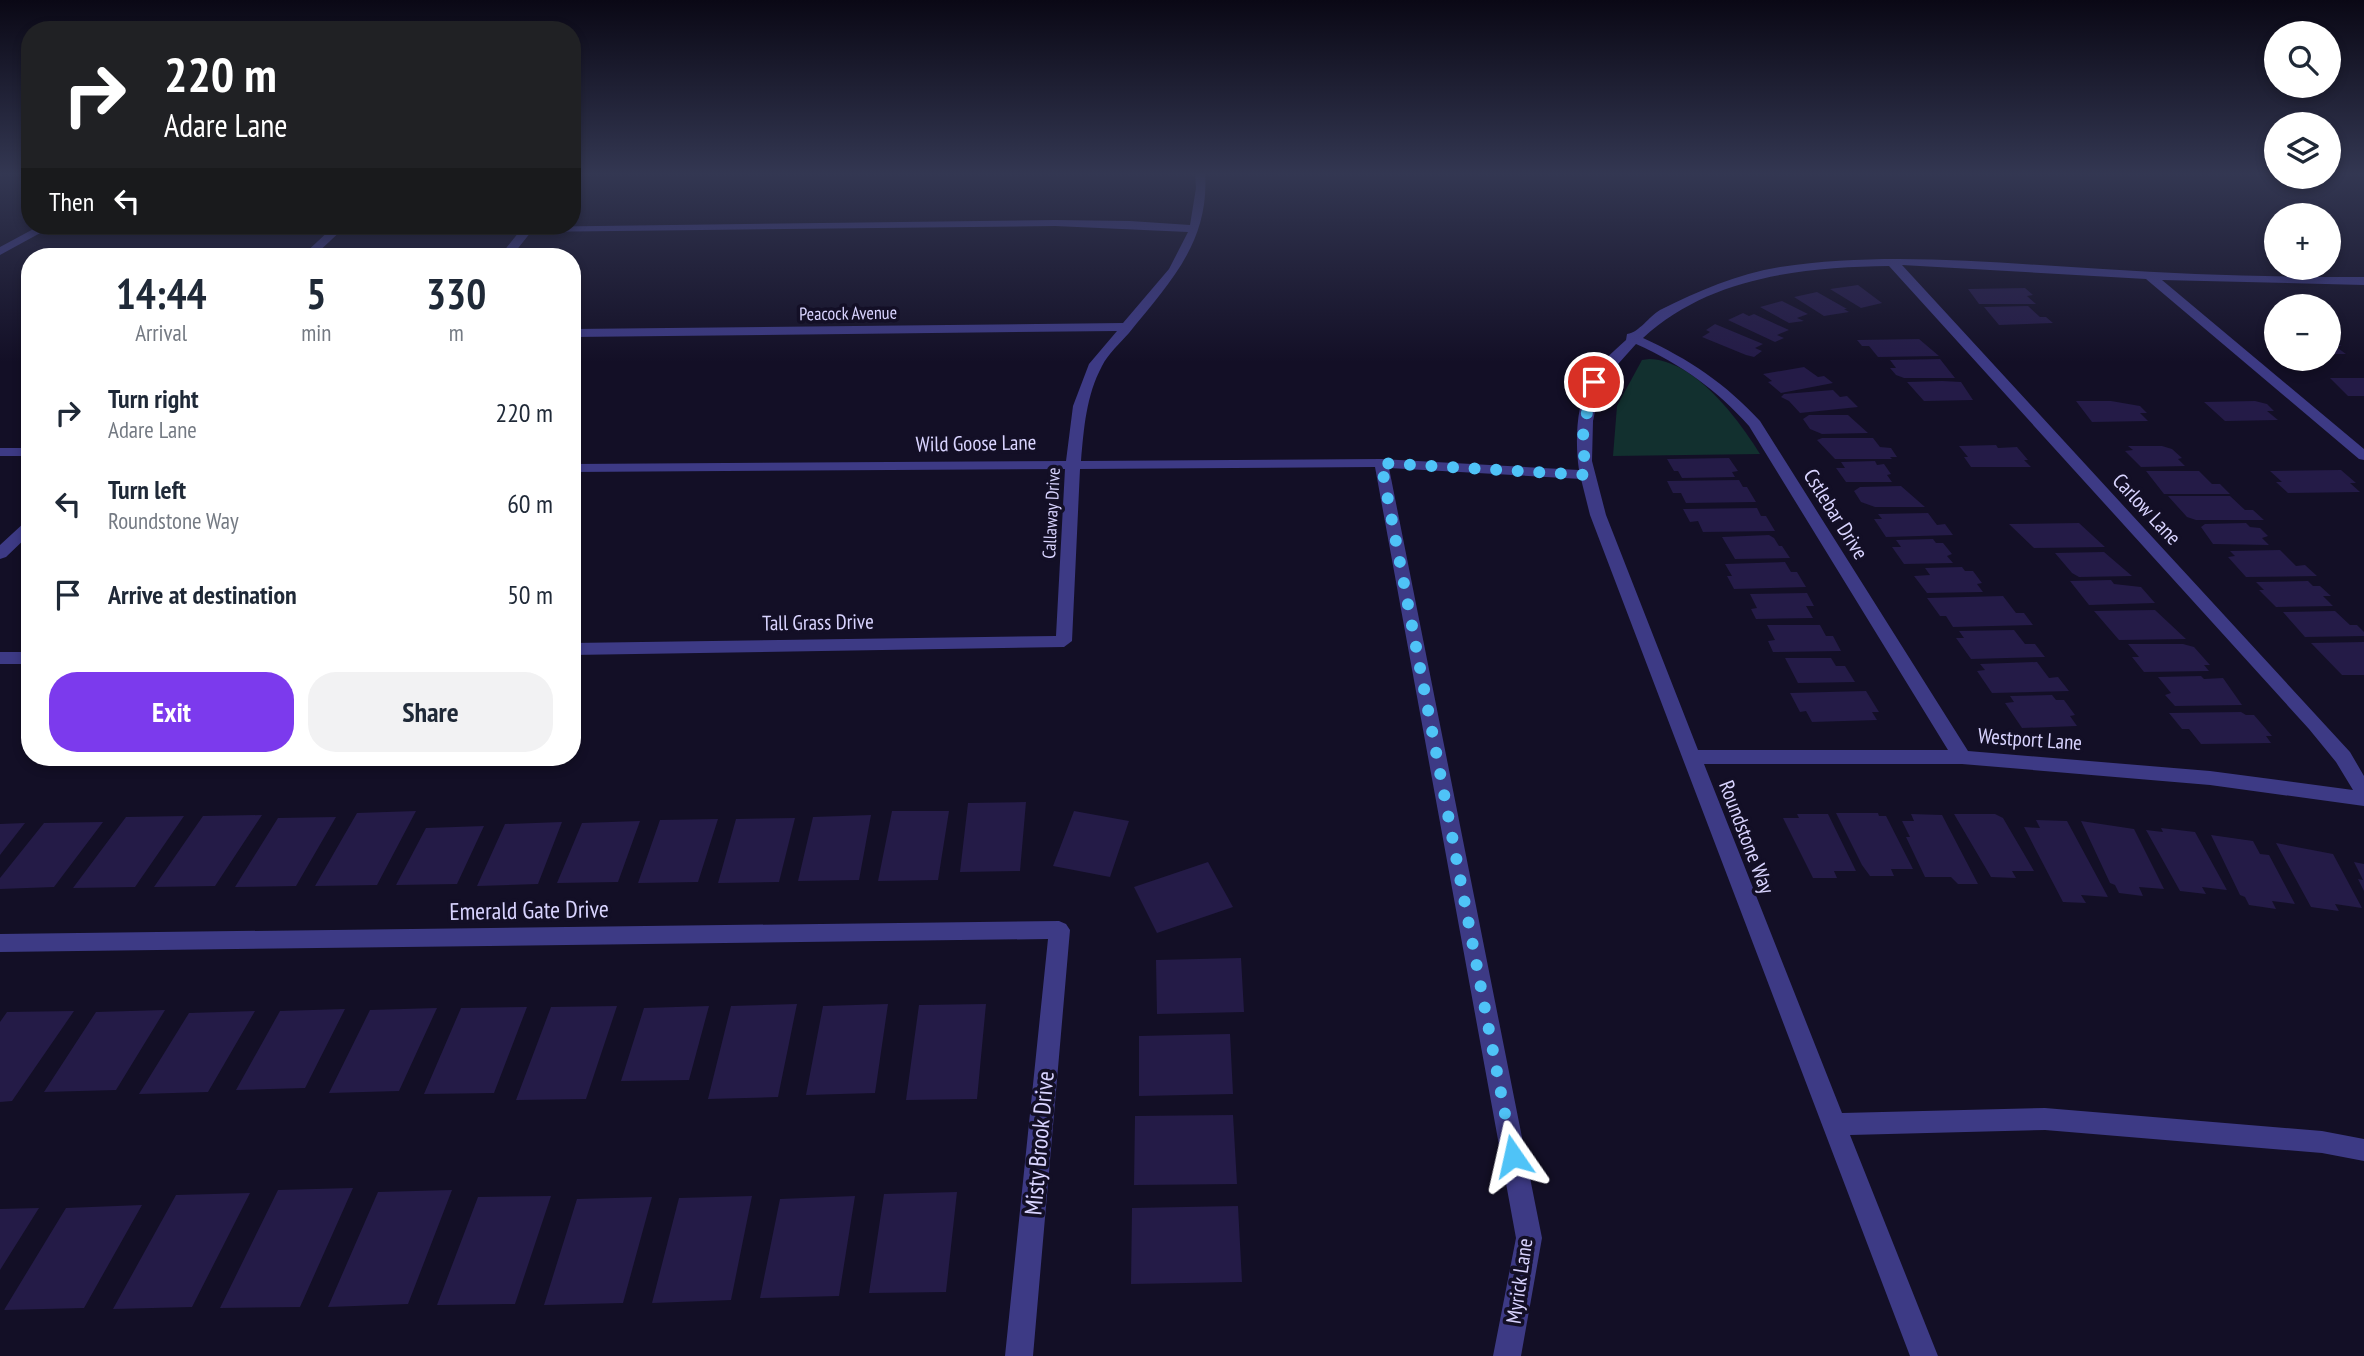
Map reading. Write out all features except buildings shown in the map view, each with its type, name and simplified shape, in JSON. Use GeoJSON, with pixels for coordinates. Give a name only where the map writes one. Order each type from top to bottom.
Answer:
{"type":"FeatureCollection","features":[{"type":"Feature","properties":{"kind":"street"},"geometry":{"type":"LineString","coordinates":[[0,252],[30,235]]}},
{"type":"Feature","properties":{"kind":"street"},"geometry":{"type":"LineString","coordinates":[[317,248],[330,235]]}},
{"type":"Feature","properties":{"kind":"street","name":"Callaway Drive"},"geometry":{"type":"LineString","coordinates":[[1064,641],[1073,463],[1080,406],[1096,364],[1174,270],[1192,235]]}},
{"type":"Feature","properties":{"kind":"street","name":"Roundstone Way"},"geometry":{"type":"LineString","coordinates":[[1924,1356],[1598,514],[1585,475],[1583,430],[1594,382],[1631,337],[1665,312],[1707,290],[1755,275],[1805,267],[1892,262],[2001,265],[2149,275],[2364,281]]}},
{"type":"Feature","properties":{"kind":"street","name":"Carlow Lane"},"geometry":{"type":"LineString","coordinates":[[1892,262],[2315,723],[2343,758],[2364,792]]}},
{"type":"Feature","properties":{"kind":"street"},"geometry":{"type":"LineString","coordinates":[[2149,275],[2364,456]]}},
{"type":"Feature","properties":{"kind":"street","name":"Peacock Avenue"},"geometry":{"type":"LineString","coordinates":[[581,333],[1124,327]]}},
{"type":"Feature","properties":{"kind":"street","name":"Cstlebar Drive"},"geometry":{"type":"LineString","coordinates":[[1631,337],[1700,371],[1729,394],[1755,424],[1962,757]]}},
{"type":"Feature","properties":{"kind":"street"},"geometry":{"type":"LineString","coordinates":[[0,452],[21,452]]}},
{"type":"Feature","properties":{"kind":"street","name":"Wild Goose Lane"},"geometry":{"type":"LineString","coordinates":[[581,468],[1381,463],[1585,475]]}},
{"type":"Feature","properties":{"kind":"street","name":"Myrick Lane"},"geometry":{"type":"LineString","coordinates":[[1381,463],[1529,1238],[1507,1356]]}},
{"type":"Feature","properties":{"kind":"street"},"geometry":{"type":"LineString","coordinates":[[0,554],[21,534]]}},
{"type":"Feature","properties":{"kind":"street","name":"Tall Grass Drive"},"geometry":{"type":"LineString","coordinates":[[581,649],[1064,641]]}},
{"type":"Feature","properties":{"kind":"street"},"geometry":{"type":"LineString","coordinates":[[0,658],[21,658]]}},
{"type":"Feature","properties":{"kind":"street","name":"Westport Lane"},"geometry":{"type":"LineString","coordinates":[[1691,757],[1962,757],[2210,778],[2364,799]]}},
{"type":"Feature","properties":{"kind":"street","name":"Emerald Gate Drive"},"geometry":{"type":"LineString","coordinates":[[0,943],[1059,930]]}},
{"type":"Feature","properties":{"kind":"street","name":"Misty Brook Drive"},"geometry":{"type":"LineString","coordinates":[[1019,1356],[1059,930]]}},
{"type":"Feature","properties":{"kind":"street"},"geometry":{"type":"LineString","coordinates":[[1834,1124],[2045,1119],[2322,1142],[2364,1150]]}},
{"type":"Feature","properties":{"kind":"green space"},"geometry":{"type":"Polygon","coordinates":[[[1649,359],[1683,369],[1699,380],[1727,409],[1760,454],[1613,456],[1617,406],[1642,360],[1649,359]]]}},
{"type":"Feature","properties":{"kind":"route"},"geometry":{"type":"LineString","coordinates":[[1513,1156],[1381,463],[1585,475],[1583,430],[1594,382]]}}]}
